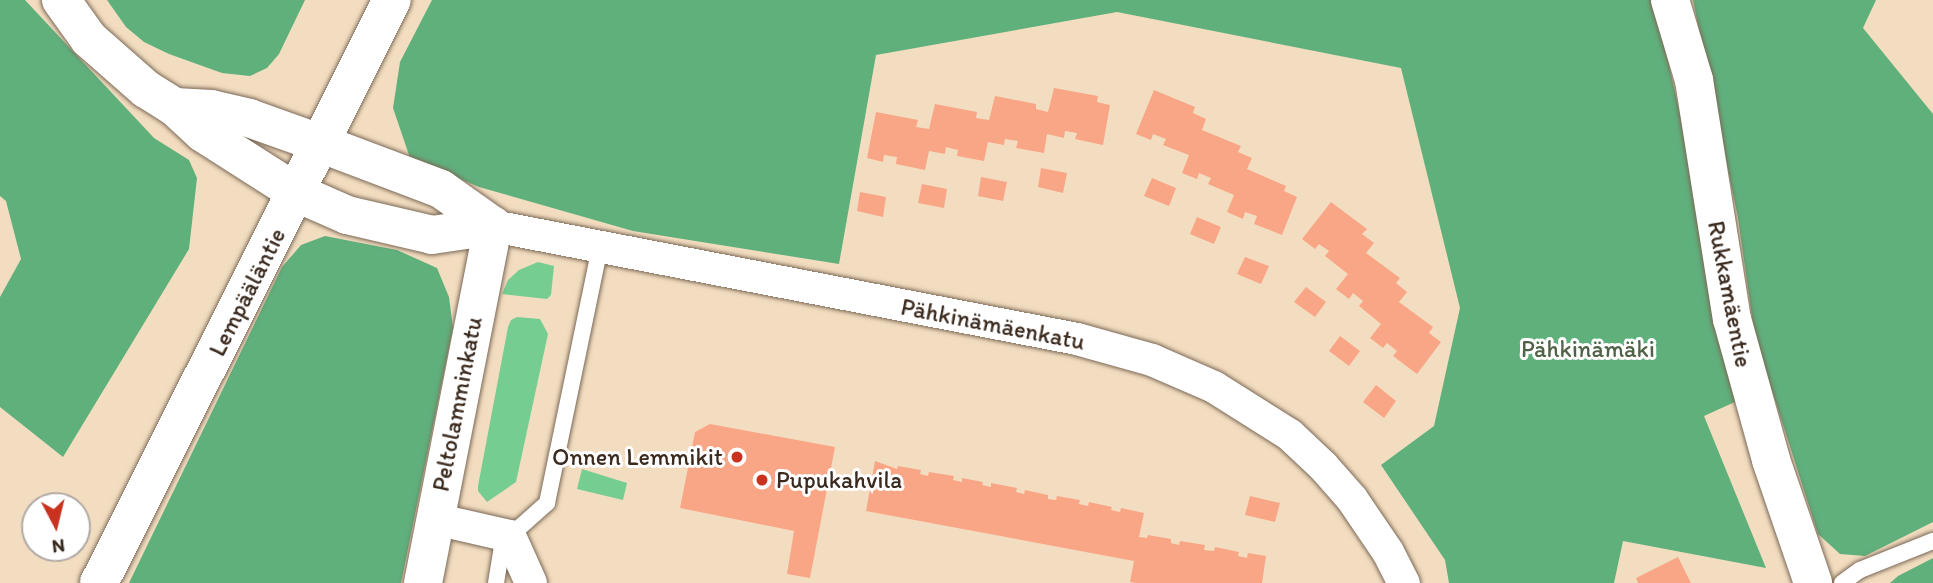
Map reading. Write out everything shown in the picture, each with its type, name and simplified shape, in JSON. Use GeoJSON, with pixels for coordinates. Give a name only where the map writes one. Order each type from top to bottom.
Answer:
{"type":"FeatureCollection","features":[{"type":"Feature","properties":{"kind":"main road","name":"Pähkinämäenkatu"},"geometry":{"type":"LineString","coordinates":[[61,0],[99,48],[146,89],[176,107],[211,139],[297,192],[346,215],[432,235],[492,226]]}},
{"type":"Feature","properties":{"kind":"main road","name":"Lempääläntie"},"geometry":{"type":"LineString","coordinates":[[99,583],[322,144],[392,0]]}},
{"type":"Feature","properties":{"kind":"main road","name":"Rukkamäentie"},"geometry":{"type":"LineString","coordinates":[[1670,0],[1693,80],[1732,319],[1741,358],[1771,460],[1813,583]]}},
{"type":"Feature","properties":{"kind":"main road","name":"Pähkinämäenkatu"},"geometry":{"type":"LineString","coordinates":[[176,107],[211,109],[249,118],[322,144],[441,189],[492,226]]}},
{"type":"Feature","properties":{"kind":"main road","name":"Peltolamminkatu"},"geometry":{"type":"LineString","coordinates":[[423,583],[492,226]]}},
{"type":"Feature","properties":{"kind":"street","name":"Pähkinämäenkatu"},"geometry":{"type":"LineString","coordinates":[[492,226],[1077,339],[1120,349],[1172,368],[1251,408],[1290,435],[1323,466],[1372,527],[1404,583]]}},
{"type":"Feature","properties":{"kind":"street"},"geometry":{"type":"LineString","coordinates":[[435,519],[507,535],[531,583]]}},
{"type":"Feature","properties":{"kind":"lane"},"geometry":{"type":"LineString","coordinates":[[496,583],[507,535],[547,503],[600,247]]}},
{"type":"Feature","properties":{"kind":"lane"},"geometry":{"type":"LineString","coordinates":[[1842,583],[1860,570],[1933,541]]}},
{"type":"Feature","properties":{"kind":"green space"},"geometry":{"type":"Polygon","coordinates":[[[0,0],[25,0],[154,138],[189,160],[197,178],[189,249],[63,457],[0,407],[0,297],[21,259],[6,201],[0,196],[0,0]]]}},
{"type":"Feature","properties":{"kind":"green space"},"geometry":{"type":"Polygon","coordinates":[[[107,0],[305,0],[279,54],[267,68],[250,76],[222,73],[144,42],[126,27],[107,0]]]}},
{"type":"Feature","properties":{"kind":"green space","name":"Pähkinämäki"},"geometry":{"type":"Polygon","coordinates":[[[432,0],[1654,0],[1697,188],[1737,401],[1704,416],[1766,568],[1623,541],[1614,583],[1449,583],[1445,560],[1381,465],[1434,426],[1460,308],[1401,68],[1117,12],[876,55],[839,264],[633,231],[479,187],[410,158],[393,108],[400,62],[432,0]]]}},
{"type":"Feature","properties":{"kind":"green space"},"geometry":{"type":"Polygon","coordinates":[[[1693,0],[1876,0],[1863,28],[1933,114],[1933,522],[1865,556],[1840,554],[1818,534],[1755,337],[1738,218],[1693,0]]]}},
{"type":"Feature","properties":{"kind":"green space"},"geometry":{"type":"Polygon","coordinates":[[[325,236],[397,250],[437,268],[449,297],[453,328],[401,583],[129,583],[282,267],[301,245],[325,236]]]}},
{"type":"Feature","properties":{"kind":"green space"},"geometry":{"type":"Polygon","coordinates":[[[538,262],[554,266],[551,295],[547,299],[502,294],[508,280],[519,270],[538,262]]]}},
{"type":"Feature","properties":{"kind":"green space"},"geometry":{"type":"Polygon","coordinates":[[[517,317],[540,319],[548,334],[516,482],[487,502],[478,491],[478,486],[508,327],[511,320],[517,317]]]}},
{"type":"Feature","properties":{"kind":"green space"},"geometry":{"type":"Polygon","coordinates":[[[582,469],[627,483],[623,500],[577,489],[582,469]]]}},
{"type":"Feature","properties":{"kind":"green space"},"geometry":{"type":"Polygon","coordinates":[[[1933,558],[1933,583],[1890,583],[1898,576],[1933,558]]]}},
{"type":"Feature","properties":{"kind":"building"},"geometry":{"type":"Polygon","coordinates":[[[1054,88],[1098,96],[1097,102],[1110,105],[1103,145],[1075,139],[1077,133],[1065,131],[1064,138],[1047,134],[1044,153],[1016,148],[1018,141],[1005,139],[1004,145],[988,142],[984,161],[957,156],[958,150],[946,147],[945,154],[929,151],[925,170],[896,164],[897,157],[884,155],[883,162],[867,158],[876,112],[918,120],[916,127],[929,129],[935,104],[977,112],[976,118],[989,120],[995,96],[1036,104],[1036,109],[1048,112],[1054,88]]]}},
{"type":"Feature","properties":{"kind":"building"},"geometry":{"type":"Polygon","coordinates":[[[1154,90],[1195,107],[1193,113],[1206,119],[1202,130],[1241,146],[1238,152],[1252,158],[1247,169],[1286,186],[1284,191],[1297,197],[1282,235],[1254,224],[1257,216],[1245,212],[1243,219],[1227,212],[1234,195],[1208,184],[1211,178],[1199,173],[1197,179],[1182,173],[1189,155],[1163,145],[1166,139],[1153,134],[1151,140],[1136,134],[1154,90]]]}},
{"type":"Feature","properties":{"kind":"building"},"geometry":{"type":"Polygon","coordinates":[[[1041,168],[1067,173],[1063,193],[1038,187],[1041,168]]]}},
{"type":"Feature","properties":{"kind":"building"},"geometry":{"type":"Polygon","coordinates":[[[981,177],[1007,182],[1003,201],[978,196],[981,177]]]}},
{"type":"Feature","properties":{"kind":"building"},"geometry":{"type":"Polygon","coordinates":[[[1152,178],[1176,188],[1169,206],[1144,196],[1152,178]]]}},
{"type":"Feature","properties":{"kind":"building"},"geometry":{"type":"Polygon","coordinates":[[[922,184],[947,189],[944,208],[918,203],[922,184]]]}},
{"type":"Feature","properties":{"kind":"building"},"geometry":{"type":"Polygon","coordinates":[[[860,192],[886,197],[883,217],[857,211],[860,192]]]}},
{"type":"Feature","properties":{"kind":"building"},"geometry":{"type":"Polygon","coordinates":[[[1331,202],[1367,229],[1362,234],[1374,243],[1366,253],[1400,278],[1396,283],[1407,292],[1399,302],[1433,327],[1429,333],[1441,342],[1417,374],[1393,356],[1397,351],[1387,343],[1383,348],[1370,338],[1381,324],[1359,306],[1363,301],[1353,293],[1349,299],[1336,289],[1348,274],[1325,256],[1329,251],[1319,244],[1315,249],[1302,239],[1331,202]]]}},
{"type":"Feature","properties":{"kind":"building"},"geometry":{"type":"Polygon","coordinates":[[[1197,217],[1221,227],[1214,244],[1190,234],[1197,217]]]}},
{"type":"Feature","properties":{"kind":"building"},"geometry":{"type":"Polygon","coordinates":[[[1245,257],[1269,266],[1261,284],[1237,274],[1245,257]]]}},
{"type":"Feature","properties":{"kind":"building"},"geometry":{"type":"Polygon","coordinates":[[[1306,287],[1326,302],[1315,317],[1294,302],[1306,287]]]}},
{"type":"Feature","properties":{"kind":"building"},"geometry":{"type":"Polygon","coordinates":[[[1340,336],[1360,351],[1349,366],[1329,351],[1340,336]]]}},
{"type":"Feature","properties":{"kind":"building"},"geometry":{"type":"Polygon","coordinates":[[[1376,385],[1396,401],[1384,418],[1363,402],[1376,385]]]}},
{"type":"Feature","properties":{"kind":"building"},"geometry":{"type":"Polygon","coordinates":[[[710,424],[835,447],[810,578],[787,574],[794,531],[680,508],[695,432],[710,424]]]}},
{"type":"Feature","properties":{"kind":"building"},"geometry":{"type":"Polygon","coordinates":[[[875,461],[897,469],[898,466],[921,470],[920,474],[928,476],[929,472],[954,476],[953,480],[962,482],[962,478],[983,482],[982,485],[991,487],[991,483],[1017,488],[1016,492],[1024,494],[1025,490],[1048,495],[1048,499],[1056,500],[1057,496],[1080,500],[1079,504],[1088,506],[1089,502],[1112,507],[1111,510],[1120,512],[1121,508],[1144,513],[1139,537],[1147,538],[1148,535],[1171,539],[1171,543],[1179,545],[1180,541],[1205,545],[1204,550],[1214,551],[1215,547],[1239,552],[1238,556],[1247,558],[1248,553],[1266,556],[1262,583],[1130,582],[1134,561],[866,511],[875,461]]]}},
{"type":"Feature","properties":{"kind":"building"},"geometry":{"type":"Polygon","coordinates":[[[1250,496],[1280,503],[1275,522],[1245,515],[1250,496]]]}},
{"type":"Feature","properties":{"kind":"building"},"geometry":{"type":"Polygon","coordinates":[[[1678,557],[1691,583],[1638,583],[1636,578],[1678,557]]]}},
{"type":"Feature","properties":{"kind":"place","name":"Onnen Lemmikit"},"geometry":{"type":"Point","coordinates":[737,457]}},
{"type":"Feature","properties":{"kind":"place","name":"Pupukahvila"},"geometry":{"type":"Point","coordinates":[762,480]}}]}
